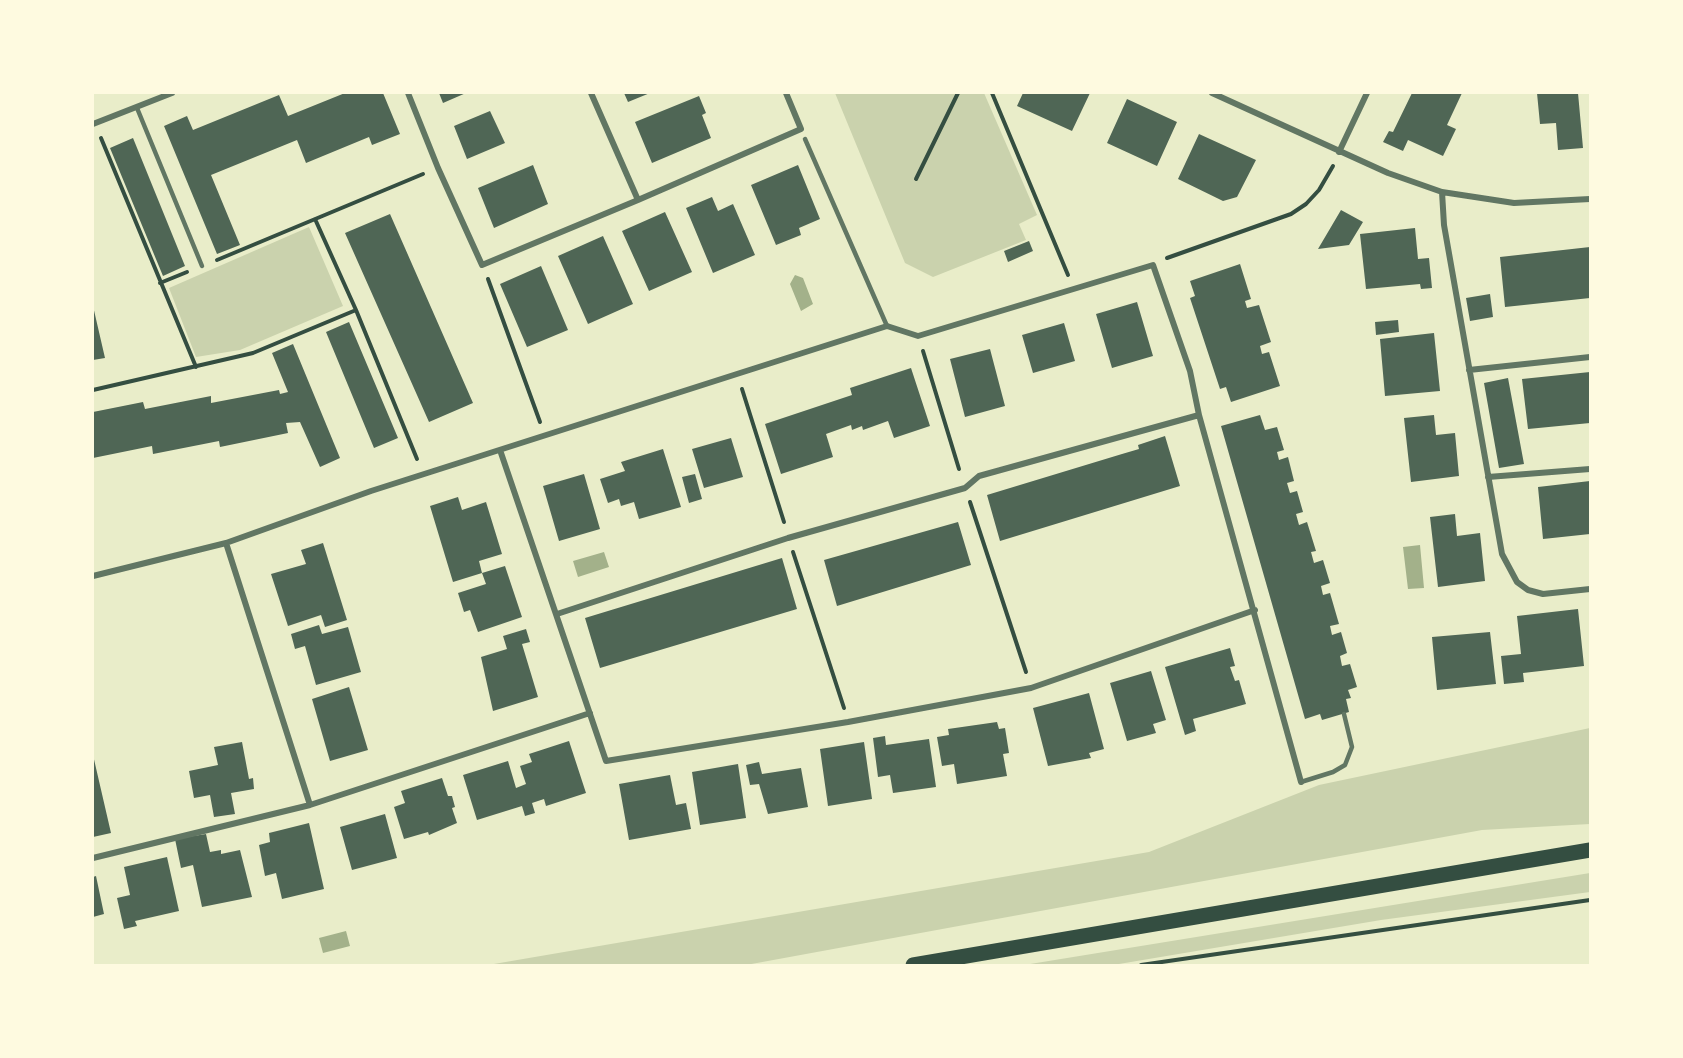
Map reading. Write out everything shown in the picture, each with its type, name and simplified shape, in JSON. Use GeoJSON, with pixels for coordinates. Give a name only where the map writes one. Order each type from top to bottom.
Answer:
{"type":"FeatureCollection","features":[{"type":"Feature","properties":{"kind":"main road"},"geometry":{"type":"LineString","coordinates":[[913,965],[1590,850]]}},
{"type":"Feature","properties":{"kind":"street"},"geometry":{"type":"LineString","coordinates":[[94,124],[172,93]]}},
{"type":"Feature","properties":{"kind":"street"},"geometry":{"type":"LineString","coordinates":[[408,93],[438,168],[482,265],[801,129],[786,93]]}},
{"type":"Feature","properties":{"kind":"street"},"geometry":{"type":"LineString","coordinates":[[591,93],[638,200]]}},
{"type":"Feature","properties":{"kind":"street"},"geometry":{"type":"LineString","coordinates":[[1212,93],[1413,184],[1442,192],[1514,203],[1590,199]]}},
{"type":"Feature","properties":{"kind":"street"},"geometry":{"type":"LineString","coordinates":[[1340,152],[1367,93]]}},
{"type":"Feature","properties":{"kind":"street"},"geometry":{"type":"LineString","coordinates":[[1442,192],[1444,225],[1502,554],[1517,582],[1528,590],[1543,594],[1590,589]]}},
{"type":"Feature","properties":{"kind":"street"},"geometry":{"type":"LineString","coordinates":[[93,576],[226,543],[544,434],[887,326],[918,336],[1153,265],[1190,370],[1199,415],[1301,782]]}},
{"type":"Feature","properties":{"kind":"street"},"geometry":{"type":"LineString","coordinates":[[1469,370],[1590,357]]}},
{"type":"Feature","properties":{"kind":"street"},"geometry":{"type":"LineString","coordinates":[[557,614],[788,538],[965,488],[979,476],[1199,415]]}},
{"type":"Feature","properties":{"kind":"street"},"geometry":{"type":"LineString","coordinates":[[500,450],[606,761],[848,722],[1031,688],[1254,610]]}},
{"type":"Feature","properties":{"kind":"street"},"geometry":{"type":"LineString","coordinates":[[1488,477],[1590,469]]}},
{"type":"Feature","properties":{"kind":"street"},"geometry":{"type":"LineString","coordinates":[[226,543],[310,805]]}},
{"type":"Feature","properties":{"kind":"street"},"geometry":{"type":"LineString","coordinates":[[93,858],[310,805],[590,713]]}},
{"type":"Feature","properties":{"kind":"lane"},"geometry":{"type":"LineString","coordinates":[[137,108],[202,266]]}},
{"type":"Feature","properties":{"kind":"lane"},"geometry":{"type":"LineString","coordinates":[[805,139],[887,326]]}},
{"type":"Feature","properties":{"kind":"lane"},"geometry":{"type":"LineString","coordinates":[[1301,782],[1333,772],[1344,765],[1352,747],[1344,714]]}},
{"type":"Feature","properties":{"kind":"path"},"geometry":{"type":"LineString","coordinates":[[915,179],[958,93]]}},
{"type":"Feature","properties":{"kind":"path"},"geometry":{"type":"LineString","coordinates":[[992,93],[1074,290]]}},
{"type":"Feature","properties":{"kind":"path"},"geometry":{"type":"LineString","coordinates":[[94,124],[196,367]]}},
{"type":"Feature","properties":{"kind":"path"},"geometry":{"type":"LineString","coordinates":[[1153,265],[1171,255],[1291,214],[1306,204],[1319,190],[1340,152]]}},
{"type":"Feature","properties":{"kind":"path"},"geometry":{"type":"LineString","coordinates":[[160,283],[438,168]]}},
{"type":"Feature","properties":{"kind":"path"},"geometry":{"type":"LineString","coordinates":[[315,219],[356,310],[423,474]]}},
{"type":"Feature","properties":{"kind":"path"},"geometry":{"type":"LineString","coordinates":[[482,265],[544,434]]}},
{"type":"Feature","properties":{"kind":"path"},"geometry":{"type":"LineString","coordinates":[[93,390],[253,353],[356,310]]}},
{"type":"Feature","properties":{"kind":"path"},"geometry":{"type":"LineString","coordinates":[[918,336],[1031,688]]}},
{"type":"Feature","properties":{"kind":"path"},"geometry":{"type":"LineString","coordinates":[[738,374],[848,722]]}},
{"type":"Feature","properties":{"kind":"path"},"geometry":{"type":"LineString","coordinates":[[1141,965],[1590,900]]}},
{"type":"Feature","properties":{"kind":"shaded area"},"geometry":{"type":"Polygon","coordinates":[[[835,93],[984,93],[1037,215],[1019,224],[1026,240],[933,277],[905,263],[835,93]]]}},
{"type":"Feature","properties":{"kind":"shaded area"},"geometry":{"type":"Polygon","coordinates":[[[309,227],[343,306],[240,350],[196,357],[169,288],[309,227]]]}},
{"type":"Feature","properties":{"kind":"shaded area"},"geometry":{"type":"Polygon","coordinates":[[[795,275],[803,278],[813,304],[801,311],[790,284],[795,275]]]}},
{"type":"Feature","properties":{"kind":"shaded area"},"geometry":{"type":"Polygon","coordinates":[[[1420,545],[1424,588],[1408,589],[1403,547],[1420,545]]]}},
{"type":"Feature","properties":{"kind":"shaded area"},"geometry":{"type":"Polygon","coordinates":[[[604,552],[609,567],[578,577],[573,561],[604,552]]]}},
{"type":"Feature","properties":{"kind":"shaded area"},"geometry":{"type":"Polygon","coordinates":[[[1590,728],[1590,824],[1482,830],[746,965],[488,965],[1149,852],[1319,785],[1590,728]]]}},
{"type":"Feature","properties":{"kind":"shaded area"},"geometry":{"type":"Polygon","coordinates":[[[1590,873],[1590,892],[1381,920],[1113,965],[1024,965],[1590,873]]]}},
{"type":"Feature","properties":{"kind":"shaded area"},"geometry":{"type":"Polygon","coordinates":[[[346,931],[350,946],[323,953],[319,938],[346,931]]]}},
{"type":"Feature","properties":{"kind":"building"},"geometry":{"type":"Polygon","coordinates":[[[345,93],[383,93],[400,134],[372,145],[369,137],[306,163],[297,140],[211,175],[240,245],[217,254],[164,126],[187,116],[193,130],[279,95],[288,116],[345,93]]]}},
{"type":"Feature","properties":{"kind":"building"},"geometry":{"type":"Polygon","coordinates":[[[439,93],[466,93],[443,103],[439,93]]]}},
{"type":"Feature","properties":{"kind":"building"},"geometry":{"type":"Polygon","coordinates":[[[624,93],[650,93],[628,102],[624,93]]]}},
{"type":"Feature","properties":{"kind":"building"},"geometry":{"type":"Polygon","coordinates":[[[1023,93],[1090,93],[1072,131],[1017,106],[1023,93]]]}},
{"type":"Feature","properties":{"kind":"building"},"geometry":{"type":"Polygon","coordinates":[[[1412,93],[1462,93],[1447,125],[1456,129],[1443,156],[1408,140],[1403,151],[1383,142],[1389,131],[1393,132],[1412,93]]]}},
{"type":"Feature","properties":{"kind":"building"},"geometry":{"type":"Polygon","coordinates":[[[1537,93],[1578,93],[1583,148],[1558,150],[1556,123],[1540,124],[1537,93]]]}},
{"type":"Feature","properties":{"kind":"building"},"geometry":{"type":"Polygon","coordinates":[[[699,96],[706,113],[702,115],[711,138],[652,163],[635,122],[699,96]]]}},
{"type":"Feature","properties":{"kind":"building"},"geometry":{"type":"Polygon","coordinates":[[[1127,99],[1177,122],[1157,166],[1107,143],[1127,99]]]}},
{"type":"Feature","properties":{"kind":"building"},"geometry":{"type":"Polygon","coordinates":[[[490,111],[505,143],[467,159],[454,126],[490,111]]]}},
{"type":"Feature","properties":{"kind":"building"},"geometry":{"type":"Polygon","coordinates":[[[1199,134],[1256,160],[1237,197],[1223,201],[1178,179],[1199,134]]]}},
{"type":"Feature","properties":{"kind":"building"},"geometry":{"type":"Polygon","coordinates":[[[133,138],[185,266],[163,276],[110,148],[133,138]]]}},
{"type":"Feature","properties":{"kind":"building"},"geometry":{"type":"Polygon","coordinates":[[[533,165],[548,204],[494,228],[478,188],[533,165]]]}},
{"type":"Feature","properties":{"kind":"building"},"geometry":{"type":"Polygon","coordinates":[[[798,165],[820,219],[799,228],[801,235],[776,245],[751,185],[798,165]]]}},
{"type":"Feature","properties":{"kind":"building"},"geometry":{"type":"Polygon","coordinates":[[[712,197],[718,211],[733,204],[755,255],[713,273],[686,208],[712,197]]]}},
{"type":"Feature","properties":{"kind":"building"},"geometry":{"type":"Polygon","coordinates":[[[1341,210],[1363,222],[1349,245],[1318,249],[1341,210]]]}},
{"type":"Feature","properties":{"kind":"building"},"geometry":{"type":"Polygon","coordinates":[[[665,212],[692,272],[649,291],[622,231],[665,212]]]}},
{"type":"Feature","properties":{"kind":"building"},"geometry":{"type":"Polygon","coordinates":[[[390,214],[473,403],[429,422],[345,233],[390,214]]]}},
{"type":"Feature","properties":{"kind":"building"},"geometry":{"type":"Polygon","coordinates":[[[1415,228],[1418,259],[1429,258],[1432,288],[1421,289],[1420,284],[1366,289],[1360,234],[1415,228]]]}},
{"type":"Feature","properties":{"kind":"building"},"geometry":{"type":"Polygon","coordinates":[[[603,236],[633,304],[588,324],[558,256],[603,236]]]}},
{"type":"Feature","properties":{"kind":"building"},"geometry":{"type":"Polygon","coordinates":[[[1029,241],[1033,251],[1008,262],[1004,251],[1029,241]]]}},
{"type":"Feature","properties":{"kind":"building"},"geometry":{"type":"Polygon","coordinates":[[[1590,247],[1590,298],[1505,307],[1500,257],[1590,247]]]}},
{"type":"Feature","properties":{"kind":"building"},"geometry":{"type":"Polygon","coordinates":[[[1240,264],[1251,299],[1245,301],[1247,308],[1259,305],[1271,342],[1260,346],[1262,354],[1269,352],[1280,386],[1231,402],[1226,387],[1220,389],[1190,298],[1195,296],[1190,281],[1240,264]]]}},
{"type":"Feature","properties":{"kind":"building"},"geometry":{"type":"Polygon","coordinates":[[[541,266],[568,330],[527,347],[500,284],[541,266]]]}},
{"type":"Feature","properties":{"kind":"building"},"geometry":{"type":"Polygon","coordinates":[[[1490,294],[1493,317],[1470,321],[1466,298],[1490,294]]]}},
{"type":"Feature","properties":{"kind":"building"},"geometry":{"type":"Polygon","coordinates":[[[1137,302],[1153,356],[1112,368],[1096,314],[1137,302]]]}},
{"type":"Feature","properties":{"kind":"building"},"geometry":{"type":"Polygon","coordinates":[[[93,306],[105,358],[93,360],[93,306]]]}},
{"type":"Feature","properties":{"kind":"building"},"geometry":{"type":"Polygon","coordinates":[[[1398,320],[1399,332],[1376,335],[1375,322],[1398,320]]]}},
{"type":"Feature","properties":{"kind":"building"},"geometry":{"type":"Polygon","coordinates":[[[349,322],[398,438],[374,448],[326,332],[349,322]]]}},
{"type":"Feature","properties":{"kind":"building"},"geometry":{"type":"Polygon","coordinates":[[[1064,323],[1075,361],[1033,373],[1022,335],[1064,323]]]}},
{"type":"Feature","properties":{"kind":"building"},"geometry":{"type":"Polygon","coordinates":[[[1434,333],[1440,391],[1385,396],[1380,339],[1434,333]]]}},
{"type":"Feature","properties":{"kind":"building"},"geometry":{"type":"Polygon","coordinates":[[[293,344],[340,458],[320,467],[300,422],[286,423],[288,433],[220,447],[219,441],[153,454],[152,446],[93,458],[93,412],[143,402],[145,409],[211,396],[211,403],[279,390],[280,394],[288,392],[272,353],[293,344]]]}},
{"type":"Feature","properties":{"kind":"building"},"geometry":{"type":"Polygon","coordinates":[[[990,349],[1005,406],[965,417],[950,359],[990,349]]]}},
{"type":"Feature","properties":{"kind":"building"},"geometry":{"type":"Polygon","coordinates":[[[911,368],[930,426],[894,438],[888,421],[863,430],[862,426],[852,430],[851,425],[826,434],[833,457],[781,474],[765,424],[852,395],[850,388],[911,368]]]}},
{"type":"Feature","properties":{"kind":"building"},"geometry":{"type":"Polygon","coordinates":[[[1590,372],[1590,423],[1528,429],[1522,379],[1590,372]]]}},
{"type":"Feature","properties":{"kind":"building"},"geometry":{"type":"Polygon","coordinates":[[[1508,378],[1524,464],[1499,468],[1484,383],[1508,378]]]}},
{"type":"Feature","properties":{"kind":"building"},"geometry":{"type":"Polygon","coordinates":[[[1260,415],[1265,430],[1277,427],[1284,450],[1277,452],[1279,460],[1288,457],[1294,481],[1287,483],[1290,493],[1297,491],[1303,512],[1296,514],[1299,525],[1307,522],[1316,551],[1311,552],[1314,563],[1323,560],[1330,583],[1321,586],[1323,595],[1330,593],[1339,624],[1330,626],[1332,635],[1341,632],[1347,653],[1340,656],[1342,666],[1350,664],[1357,687],[1348,690],[1351,698],[1346,699],[1349,712],[1322,720],[1320,714],[1305,719],[1221,426],[1260,415]]]}},
{"type":"Feature","properties":{"kind":"building"},"geometry":{"type":"Polygon","coordinates":[[[1434,415],[1436,435],[1455,433],[1459,476],[1411,482],[1404,418],[1434,415]]]}},
{"type":"Feature","properties":{"kind":"building"},"geometry":{"type":"Polygon","coordinates":[[[1165,436],[1180,486],[1000,541],[987,495],[1139,449],[1138,445],[1165,436]]]}},
{"type":"Feature","properties":{"kind":"building"},"geometry":{"type":"Polygon","coordinates":[[[731,438],[743,477],[704,488],[692,449],[731,438]]]}},
{"type":"Feature","properties":{"kind":"building"},"geometry":{"type":"Polygon","coordinates":[[[663,449],[681,507],[639,519],[634,502],[621,506],[619,499],[608,503],[600,479],[625,471],[621,462],[663,449]]]}},
{"type":"Feature","properties":{"kind":"building"},"geometry":{"type":"Polygon","coordinates":[[[584,474],[600,529],[559,541],[543,486],[584,474]]]}},
{"type":"Feature","properties":{"kind":"building"},"geometry":{"type":"Polygon","coordinates":[[[695,474],[702,499],[689,503],[682,477],[695,474]]]}},
{"type":"Feature","properties":{"kind":"building"},"geometry":{"type":"Polygon","coordinates":[[[1590,481],[1590,534],[1543,539],[1538,487],[1590,481]]]}},
{"type":"Feature","properties":{"kind":"building"},"geometry":{"type":"Polygon","coordinates":[[[458,497],[462,510],[486,502],[502,554],[479,561],[482,573],[453,582],[430,506],[458,497]]]}},
{"type":"Feature","properties":{"kind":"building"},"geometry":{"type":"Polygon","coordinates":[[[1455,514],[1457,536],[1480,533],[1485,581],[1438,587],[1430,517],[1455,514]]]}},
{"type":"Feature","properties":{"kind":"building"},"geometry":{"type":"Polygon","coordinates":[[[958,522],[971,565],[837,606],[824,560],[958,522]]]}},
{"type":"Feature","properties":{"kind":"building"},"geometry":{"type":"Polygon","coordinates":[[[323,543],[347,620],[325,627],[321,615],[288,626],[271,574],[306,564],[301,550],[323,543]]]}},
{"type":"Feature","properties":{"kind":"building"},"geometry":{"type":"Polygon","coordinates":[[[782,558],[797,609],[600,668],[585,618],[782,558]]]}},
{"type":"Feature","properties":{"kind":"building"},"geometry":{"type":"Polygon","coordinates":[[[505,566],[522,617],[478,632],[470,610],[464,612],[458,593],[486,584],[482,573],[505,566]]]}},
{"type":"Feature","properties":{"kind":"building"},"geometry":{"type":"Polygon","coordinates":[[[1578,609],[1584,666],[1523,673],[1524,682],[1504,684],[1501,656],[1521,654],[1517,616],[1578,609]]]}},
{"type":"Feature","properties":{"kind":"building"},"geometry":{"type":"Polygon","coordinates":[[[319,625],[322,634],[348,627],[361,672],[316,685],[305,646],[295,649],[291,634],[319,625]]]}},
{"type":"Feature","properties":{"kind":"building"},"geometry":{"type":"Polygon","coordinates":[[[526,629],[530,642],[522,644],[538,697],[493,711],[481,657],[507,649],[503,636],[526,629]]]}},
{"type":"Feature","properties":{"kind":"building"},"geometry":{"type":"Polygon","coordinates":[[[1490,632],[1496,684],[1437,690],[1432,637],[1490,632]]]}},
{"type":"Feature","properties":{"kind":"building"},"geometry":{"type":"Polygon","coordinates":[[[1230,648],[1235,666],[1230,667],[1235,681],[1239,680],[1246,704],[1193,719],[1196,731],[1185,735],[1165,667],[1230,648]]]}},
{"type":"Feature","properties":{"kind":"building"},"geometry":{"type":"Polygon","coordinates":[[[1151,671],[1166,720],[1153,724],[1156,733],[1127,741],[1110,683],[1151,671]]]}},
{"type":"Feature","properties":{"kind":"building"},"geometry":{"type":"Polygon","coordinates":[[[349,687],[368,750],[330,761],[312,699],[349,687]]]}},
{"type":"Feature","properties":{"kind":"building"},"geometry":{"type":"Polygon","coordinates":[[[1089,693],[1104,749],[1089,753],[1091,758],[1048,766],[1033,708],[1089,693]]]}},
{"type":"Feature","properties":{"kind":"building"},"geometry":{"type":"Polygon","coordinates":[[[997,722],[999,729],[1005,728],[1009,753],[1003,754],[1007,776],[957,784],[954,764],[942,766],[937,737],[949,735],[948,729],[997,722]]]}},
{"type":"Feature","properties":{"kind":"building"},"geometry":{"type":"Polygon","coordinates":[[[885,736],[886,745],[929,739],[936,787],[893,793],[890,775],[878,777],[873,738],[885,736]]]}},
{"type":"Feature","properties":{"kind":"building"},"geometry":{"type":"Polygon","coordinates":[[[569,741],[586,793],[546,806],[544,799],[532,803],[535,813],[525,816],[522,806],[477,820],[463,775],[508,761],[516,788],[526,784],[520,766],[532,762],[529,754],[569,741]]]}},
{"type":"Feature","properties":{"kind":"building"},"geometry":{"type":"Polygon","coordinates":[[[242,742],[249,779],[253,778],[254,789],[231,793],[235,814],[214,817],[210,795],[194,798],[189,771],[218,765],[214,747],[242,742]]]}},
{"type":"Feature","properties":{"kind":"building"},"geometry":{"type":"Polygon","coordinates":[[[864,742],[872,799],[828,806],[820,749],[864,742]]]}},
{"type":"Feature","properties":{"kind":"building"},"geometry":{"type":"Polygon","coordinates":[[[93,755],[111,833],[93,837],[93,755]]]}},
{"type":"Feature","properties":{"kind":"building"},"geometry":{"type":"Polygon","coordinates":[[[759,762],[762,774],[801,768],[808,807],[768,814],[759,784],[750,785],[746,765],[759,762]]]}},
{"type":"Feature","properties":{"kind":"building"},"geometry":{"type":"Polygon","coordinates":[[[738,764],[746,818],[700,825],[692,772],[738,764]]]}},
{"type":"Feature","properties":{"kind":"building"},"geometry":{"type":"Polygon","coordinates":[[[670,775],[676,805],[686,803],[691,829],[629,840],[619,784],[670,775]]]}},
{"type":"Feature","properties":{"kind":"building"},"geometry":{"type":"Polygon","coordinates":[[[442,778],[448,796],[452,796],[455,807],[452,808],[457,823],[429,835],[428,832],[404,839],[394,807],[405,803],[401,791],[442,778]]]}},
{"type":"Feature","properties":{"kind":"building"},"geometry":{"type":"Polygon","coordinates":[[[385,814],[397,858],[352,870],[340,827],[385,814]]]}},
{"type":"Feature","properties":{"kind":"building"},"geometry":{"type":"Polygon","coordinates":[[[309,823],[324,889],[282,899],[276,873],[265,876],[259,845],[270,842],[269,833],[309,823]]]}},
{"type":"Feature","properties":{"kind":"building"},"geometry":{"type":"Polygon","coordinates":[[[206,834],[210,852],[221,850],[221,854],[240,850],[252,897],[202,907],[193,865],[181,868],[175,839],[206,834]]]}},
{"type":"Feature","properties":{"kind":"building"},"geometry":{"type":"Polygon","coordinates":[[[167,857],[179,911],[135,921],[137,926],[124,929],[117,898],[130,895],[124,867],[167,857]]]}},
{"type":"Feature","properties":{"kind":"building"},"geometry":{"type":"Polygon","coordinates":[[[96,876],[104,914],[93,917],[93,877],[96,876]]]}}]}
